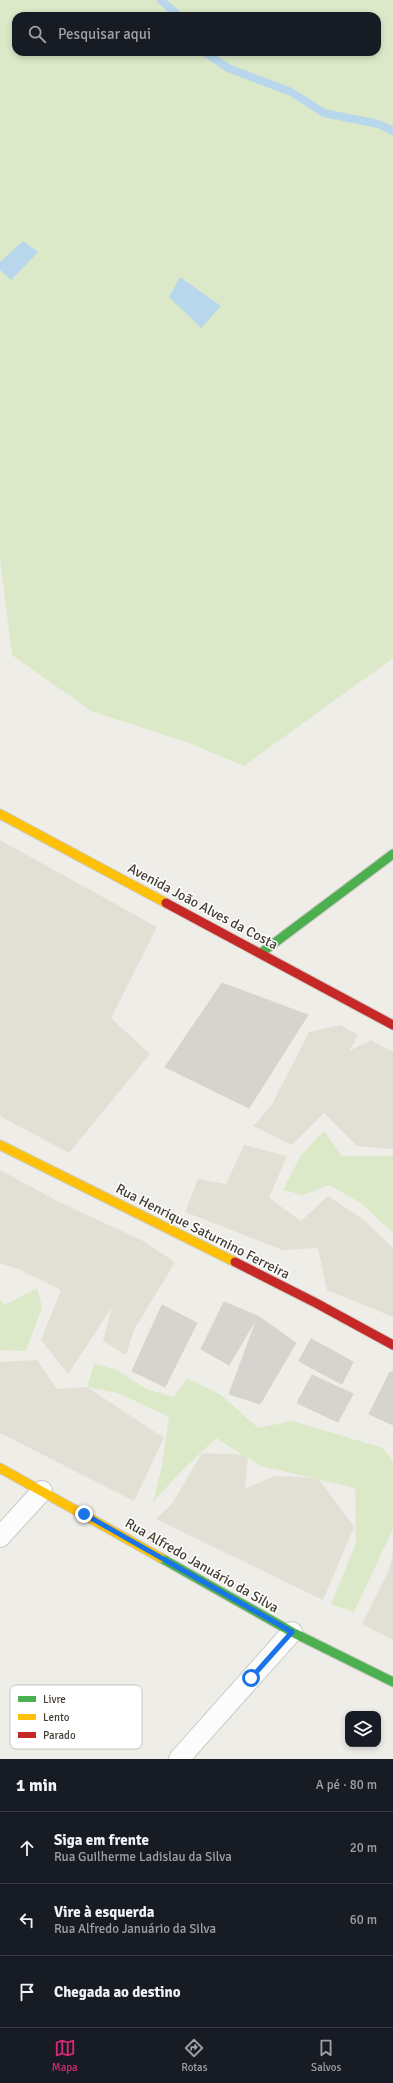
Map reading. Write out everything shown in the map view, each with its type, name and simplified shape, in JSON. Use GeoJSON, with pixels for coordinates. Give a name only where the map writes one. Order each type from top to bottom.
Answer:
{"type":"FeatureCollection","features":[{"type":"Feature","properties":{"kind":"street","name":"Avenida João Alves da Costa"},"geometry":{"type":"LineString","coordinates":[[0,814],[393,1025]]}},
{"type":"Feature","properties":{"kind":"street"},"geometry":{"type":"LineString","coordinates":[[261,953],[393,854]]}},
{"type":"Feature","properties":{"kind":"street","name":"Rua Henrique Saturnino Ferreira"},"geometry":{"type":"LineString","coordinates":[[0,1145],[316,1303],[393,1345]]}},
{"type":"Feature","properties":{"kind":"street","name":"Rua Alfredo Januário da Silva"},"geometry":{"type":"LineString","coordinates":[[0,1468],[292,1632],[393,1682]]}},
{"type":"Feature","properties":{"kind":"street"},"geometry":{"type":"LineString","coordinates":[[0,1537],[42,1491]]}},
{"type":"Feature","properties":{"kind":"street"},"geometry":{"type":"LineString","coordinates":[[179,1759],[292,1632]]}},
{"type":"Feature","properties":{"kind":"shaded area"},"geometry":{"type":"Polygon","coordinates":[[[0,840],[157,927],[111,1018],[150,1054],[69,1153],[0,1116],[0,840]]]}},
{"type":"Feature","properties":{"kind":"shaded area"},"geometry":{"type":"Polygon","coordinates":[[[340,1025],[358,1035],[349,1051],[371,1040],[393,1052],[393,1149],[357,1146],[324,1113],[292,1145],[253,1126],[271,1106],[309,1032],[340,1025]]]}},
{"type":"Feature","properties":{"kind":"shaded area"},"geometry":{"type":"Polygon","coordinates":[[[244,1145],[287,1156],[269,1198],[301,1221],[328,1196],[364,1220],[393,1248],[393,1317],[327,1290],[318,1248],[282,1250],[185,1212],[198,1179],[226,1184],[244,1145]]]}},
{"type":"Feature","properties":{"kind":"shaded area"},"geometry":{"type":"Polygon","coordinates":[[[0,1170],[59,1202],[143,1241],[175,1262],[134,1330],[126,1355],[103,1341],[112,1307],[68,1374],[41,1340],[61,1290],[18,1269],[0,1263],[0,1170]]]}},
{"type":"Feature","properties":{"kind":"shaded area"},"geometry":{"type":"Polygon","coordinates":[[[37,1360],[57,1389],[87,1387],[164,1438],[134,1501],[0,1433],[0,1362],[37,1360]]]}},
{"type":"Feature","properties":{"kind":"shaded area"},"geometry":{"type":"Polygon","coordinates":[[[202,1453],[248,1455],[245,1489],[275,1476],[318,1478],[354,1527],[323,1600],[156,1519],[172,1504],[202,1453]]]}},
{"type":"Feature","properties":{"kind":"shaded area"},"geometry":{"type":"Polygon","coordinates":[[[393,1552],[393,1640],[362,1624],[389,1570],[393,1552]]]}},
{"type":"Feature","properties":{"kind":"green space"},"geometry":{"type":"Polygon","coordinates":[[[0,0],[393,0],[393,658],[244,766],[189,743],[91,711],[12,655],[0,558],[0,0]]]}},
{"type":"Feature","properties":{"kind":"green space"},"geometry":{"type":"Polygon","coordinates":[[[324,1131],[342,1156],[393,1156],[393,1233],[361,1203],[329,1185],[303,1195],[283,1190],[301,1155],[324,1131]]]}},
{"type":"Feature","properties":{"kind":"green space"},"geometry":{"type":"Polygon","coordinates":[[[37,1288],[42,1307],[26,1351],[0,1350],[0,1300],[5,1305],[37,1288]]]}},
{"type":"Feature","properties":{"kind":"green space"},"geometry":{"type":"Polygon","coordinates":[[[94,1364],[117,1370],[146,1389],[174,1397],[187,1378],[221,1395],[258,1428],[292,1421],[383,1448],[393,1462],[393,1529],[354,1612],[331,1604],[356,1543],[355,1488],[261,1466],[216,1438],[153,1502],[162,1466],[169,1417],[118,1393],[87,1387],[94,1364]]]}},
{"type":"Feature","properties":{"kind":"water"},"geometry":{"type":"Polygon","coordinates":[[[23,241],[38,252],[11,280],[0,270],[0,262],[23,241]]]}},
{"type":"Feature","properties":{"kind":"water"},"geometry":{"type":"Polygon","coordinates":[[[180,277],[221,306],[201,328],[169,297],[180,277]]]}},
{"type":"Feature","properties":{"kind":"building"},"geometry":{"type":"Polygon","coordinates":[[[222,983],[308,1015],[249,1108],[165,1067],[222,983]]]}},
{"type":"Feature","properties":{"kind":"building"},"geometry":{"type":"Polygon","coordinates":[[[224,1302],[258,1316],[229,1365],[201,1349],[224,1302]]]}},
{"type":"Feature","properties":{"kind":"building"},"geometry":{"type":"Polygon","coordinates":[[[162,1305],[197,1323],[165,1387],[132,1371],[162,1305]]]}},
{"type":"Feature","properties":{"kind":"building"},"geometry":{"type":"Polygon","coordinates":[[[258,1316],[296,1343],[260,1404],[229,1394],[258,1316]]]}},
{"type":"Feature","properties":{"kind":"building"},"geometry":{"type":"Polygon","coordinates":[[[311,1339],[328,1348],[317,1371],[299,1361],[311,1339]]]}},
{"type":"Feature","properties":{"kind":"building"},"geometry":{"type":"Polygon","coordinates":[[[328,1348],[353,1362],[342,1384],[317,1371],[328,1348]]]}},
{"type":"Feature","properties":{"kind":"building"},"geometry":{"type":"Polygon","coordinates":[[[390,1372],[393,1372],[393,1425],[369,1414],[390,1372]]]}},
{"type":"Feature","properties":{"kind":"building"},"geometry":{"type":"Polygon","coordinates":[[[312,1375],[353,1394],[338,1422],[297,1403],[312,1375]]]}},
{"type":"Feature","properties":{"kind":"waterway"},"geometry":{"type":"LineString","coordinates":[[161,0],[174,12]]}},
{"type":"Feature","properties":{"kind":"waterway"},"geometry":{"type":"LineString","coordinates":[[210,56],[228,68],[291,92],[324,113],[378,124],[393,131]]}},
{"type":"Feature","properties":{"kind":"traffic: fast"},"geometry":{"type":"LineString","coordinates":[[261,953],[393,854]]}},
{"type":"Feature","properties":{"kind":"traffic: fast"},"geometry":{"type":"LineString","coordinates":[[161,1558],[292,1632],[393,1682]]}},
{"type":"Feature","properties":{"kind":"traffic: slow"},"geometry":{"type":"LineString","coordinates":[[0,814],[166,903]]}},
{"type":"Feature","properties":{"kind":"traffic: slow"},"geometry":{"type":"LineString","coordinates":[[0,1145],[235,1262]]}},
{"type":"Feature","properties":{"kind":"traffic: slow"},"geometry":{"type":"LineString","coordinates":[[0,1468],[161,1558]]}},
{"type":"Feature","properties":{"kind":"traffic: jam"},"geometry":{"type":"LineString","coordinates":[[166,903],[393,1025]]}},
{"type":"Feature","properties":{"kind":"traffic: jam"},"geometry":{"type":"LineString","coordinates":[[235,1262],[316,1303],[393,1345]]}},
{"type":"Feature","properties":{"kind":"route"},"geometry":{"type":"LineString","coordinates":[[84,1514],[292,1632],[251,1678]]}}]}
